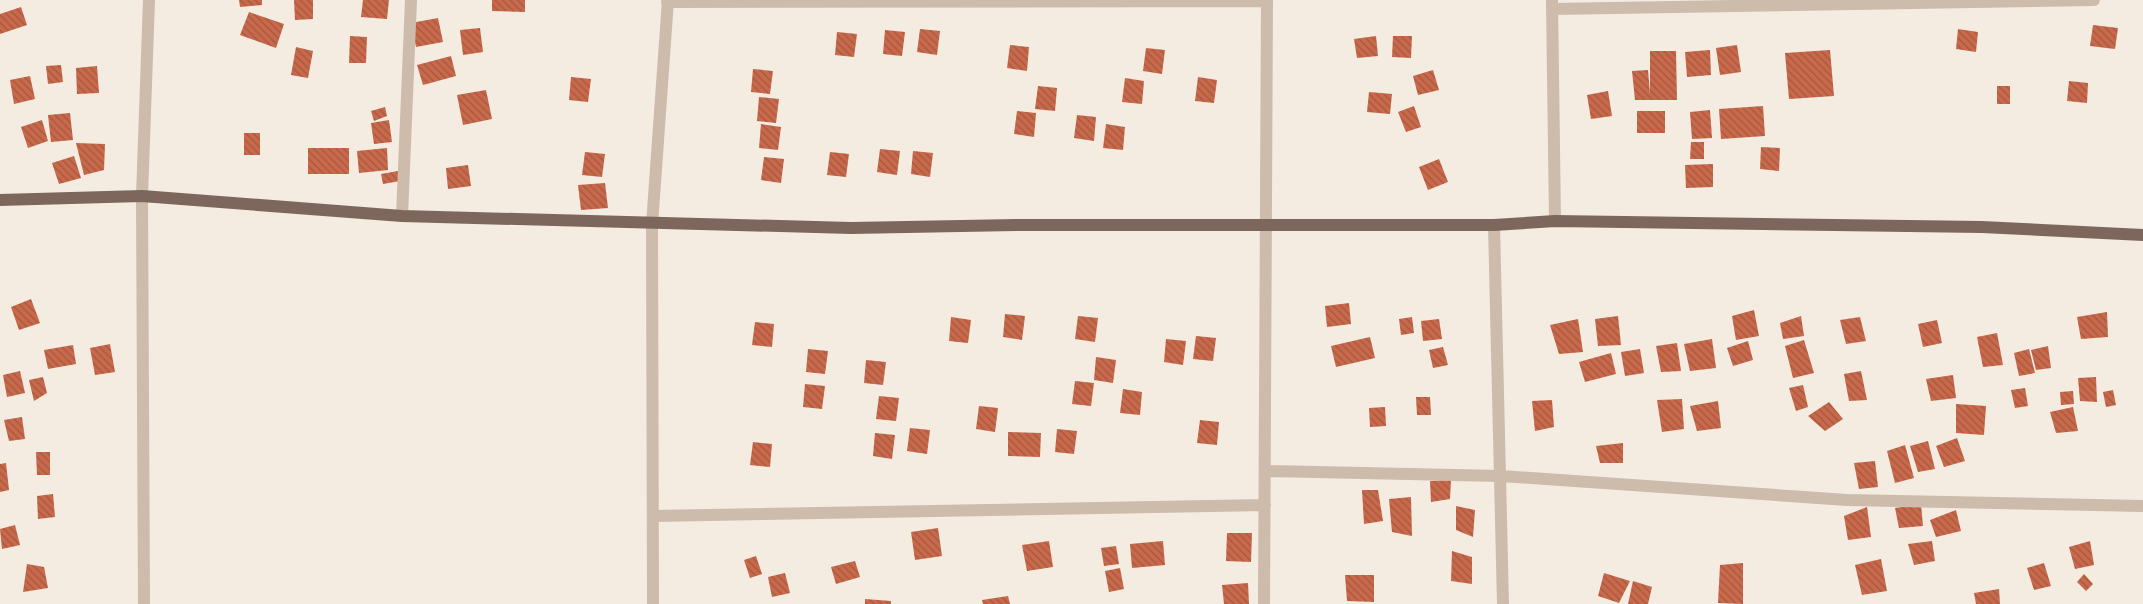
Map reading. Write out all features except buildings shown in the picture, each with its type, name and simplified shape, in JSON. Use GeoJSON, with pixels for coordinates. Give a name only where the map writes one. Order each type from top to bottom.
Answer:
{"type":"FeatureCollection","features":[{"type":"Feature","properties":{"kind":"main road"},"geometry":{"type":"LineString","coordinates":[[0,200],[142,196],[402,216],[652,225],[851,228],[1016,225],[1494,225],[1555,221],[1982,227],[2143,235]]}},
{"type":"Feature","properties":{"kind":"street"},"geometry":{"type":"LineString","coordinates":[[144,604],[142,196],[149,0]]}},
{"type":"Feature","properties":{"kind":"street"},"geometry":{"type":"LineString","coordinates":[[402,216],[411,0]]}},
{"type":"Feature","properties":{"kind":"street"},"geometry":{"type":"LineString","coordinates":[[1555,221],[1552,4],[2094,0]]}},
{"type":"Feature","properties":{"kind":"street"},"geometry":{"type":"LineString","coordinates":[[653,604],[652,225],[668,1],[1267,1],[1264,604]]}},
{"type":"Feature","properties":{"kind":"street"},"geometry":{"type":"LineString","coordinates":[[1494,225],[1503,604]]}},
{"type":"Feature","properties":{"kind":"street"},"geometry":{"type":"LineString","coordinates":[[1265,471],[1501,476],[1847,500],[2143,506]]}},
{"type":"Feature","properties":{"kind":"street"},"geometry":{"type":"LineString","coordinates":[[653,516],[1264,505]]}}]}
